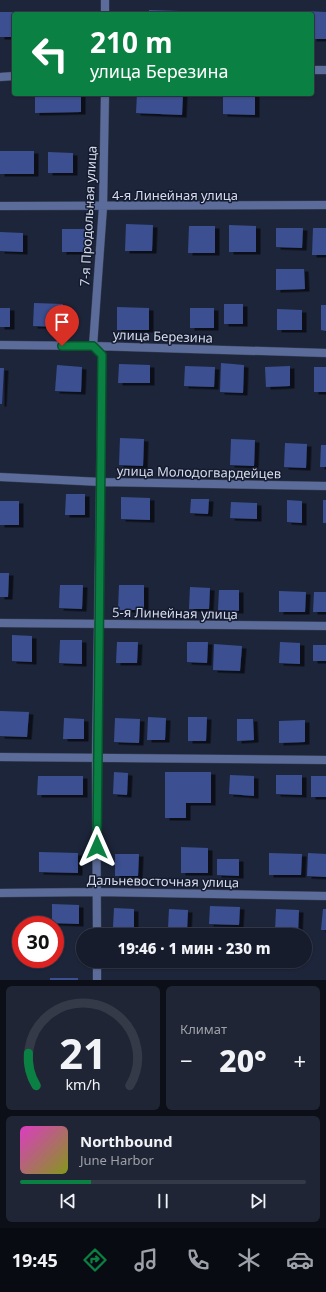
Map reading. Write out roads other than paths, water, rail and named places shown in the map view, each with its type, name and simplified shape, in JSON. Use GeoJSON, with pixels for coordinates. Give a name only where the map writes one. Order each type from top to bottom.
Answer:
{"type":"FeatureCollection","features":[{"type":"Feature","properties":{"kind":"street"},"geometry":{"type":"LineString","coordinates":[[105,0],[105,12]]}},
{"type":"Feature","properties":{"kind":"street"},"geometry":{"type":"LineString","coordinates":[[314,70],[326,70]]}},
{"type":"Feature","properties":{"kind":"street"},"geometry":{"type":"LineString","coordinates":[[0,77],[12,76]]}},
{"type":"Feature","properties":{"kind":"street","name":"7-я Продольная улица"},"geometry":{"type":"LineString","coordinates":[[93,346],[102,207],[106,96]]}},
{"type":"Feature","properties":{"kind":"street","name":"4-я Линейная улица"},"geometry":{"type":"LineString","coordinates":[[0,206],[102,207],[326,205]]}},
{"type":"Feature","properties":{"kind":"street","name":"улица Березина"},"geometry":{"type":"LineString","coordinates":[[0,345],[93,346],[326,353]]}},
{"type":"Feature","properties":{"kind":"street"},"geometry":{"type":"LineString","coordinates":[[93,346],[102,355],[96,758],[97,928]]}},
{"type":"Feature","properties":{"kind":"street","name":"улица Молодогвардейцев"},"geometry":{"type":"LineString","coordinates":[[0,477],[101,482],[326,486]]}},
{"type":"Feature","properties":{"kind":"street","name":"5-я Линейная улица"},"geometry":{"type":"LineString","coordinates":[[0,622],[326,626]]}},
{"type":"Feature","properties":{"kind":"street"},"geometry":{"type":"LineString","coordinates":[[0,757],[326,760]]}},
{"type":"Feature","properties":{"kind":"street","name":"Дальневосточная улица"},"geometry":{"type":"LineString","coordinates":[[0,893],[97,892],[326,896]]}},
{"type":"Feature","properties":{"kind":"street"},"geometry":{"type":"LineString","coordinates":[[97,968],[97,980]]}}]}
